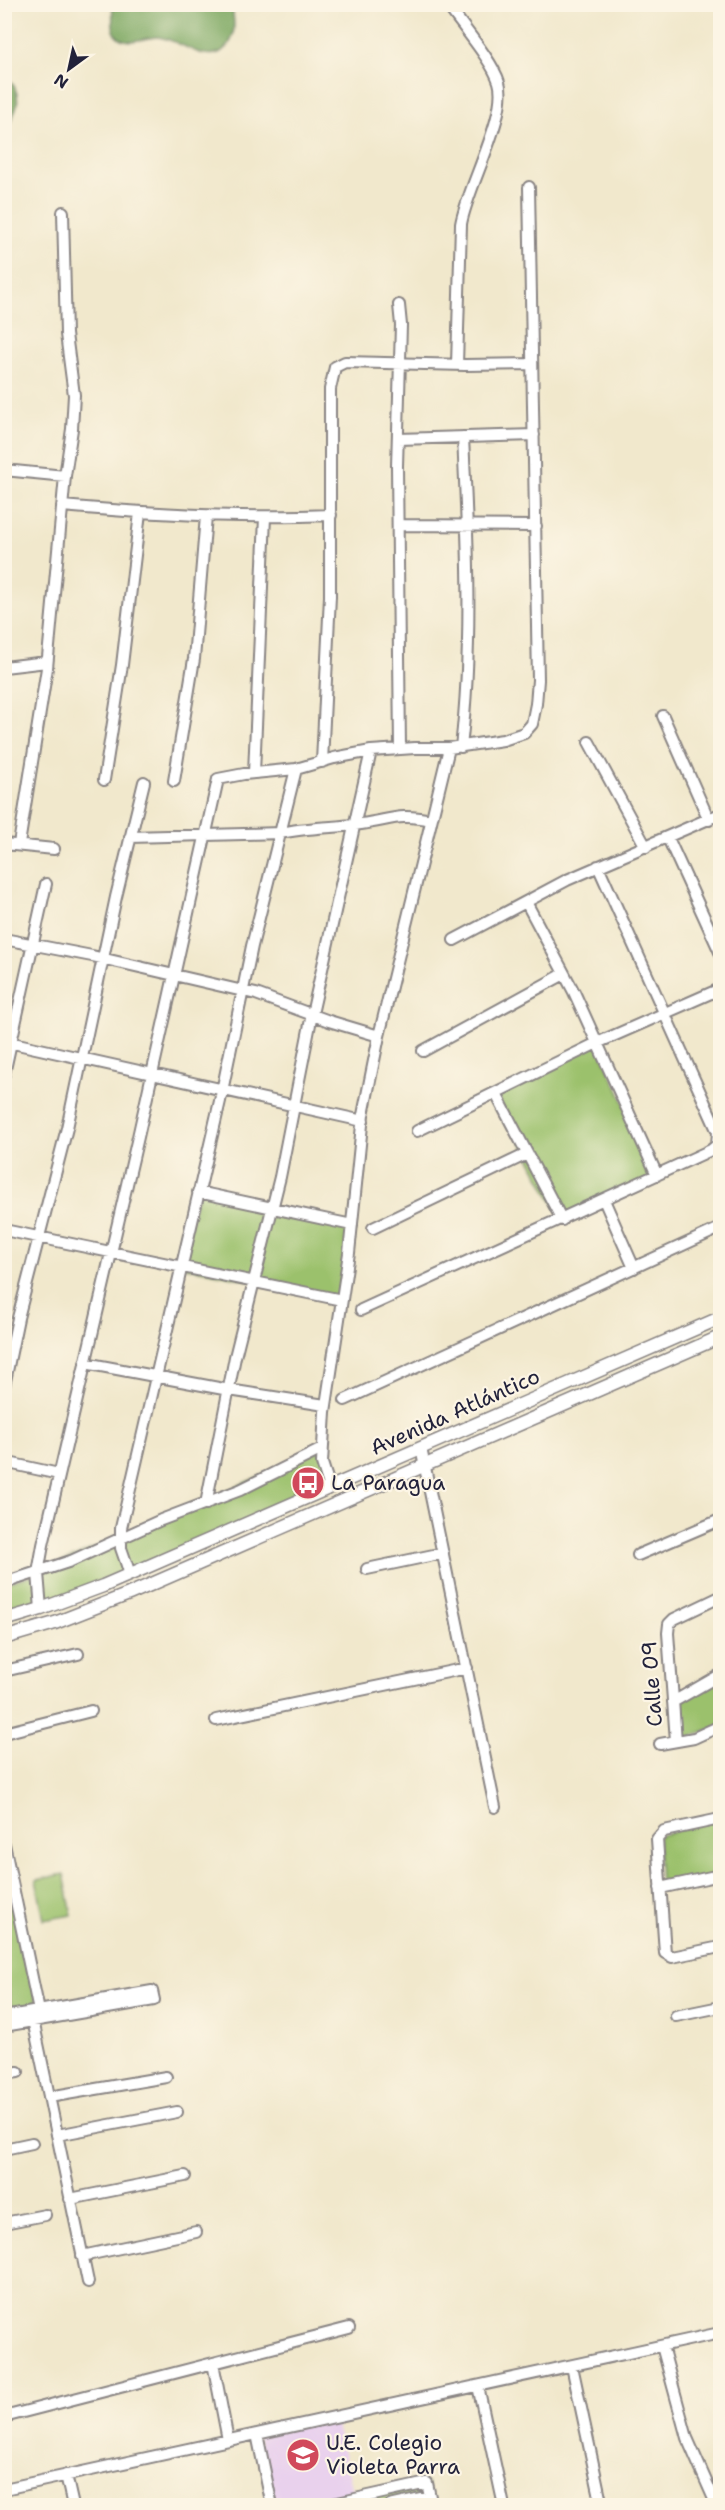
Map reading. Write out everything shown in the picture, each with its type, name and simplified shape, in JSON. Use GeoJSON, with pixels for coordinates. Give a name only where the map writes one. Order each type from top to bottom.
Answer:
{"type":"FeatureCollection","features":[{"type":"Feature","properties":{"kind":"street"},"geometry":{"type":"LineString","coordinates":[[447,4],[494,72],[501,92],[495,123],[468,195],[463,216],[457,365]]}},
{"type":"Feature","properties":{"kind":"street"},"geometry":{"type":"LineString","coordinates":[[41,1609],[39,1573],[59,1474],[218,779],[296,769],[371,751],[461,747],[502,740],[524,733],[534,717],[538,680],[529,187]]}},
{"type":"Feature","properties":{"kind":"street"},"geometry":{"type":"LineString","coordinates":[[19,844],[47,662],[65,476],[72,429],[74,395],[66,334],[63,212]]}},
{"type":"Feature","properties":{"kind":"street"},"geometry":{"type":"LineString","coordinates":[[399,304],[400,748]]}},
{"type":"Feature","properties":{"kind":"street"},"geometry":{"type":"LineString","coordinates":[[322,762],[330,596],[330,389],[335,367],[345,362],[457,365],[532,364]]}},
{"type":"Feature","properties":{"kind":"street"},"geometry":{"type":"LineString","coordinates":[[398,439],[534,435]]}},
{"type":"Feature","properties":{"kind":"street"},"geometry":{"type":"LineString","coordinates":[[461,747],[467,671],[468,525],[464,437]]}},
{"type":"Feature","properties":{"kind":"street"},"geometry":{"type":"LineString","coordinates":[[4,470],[65,476]]}},
{"type":"Feature","properties":{"kind":"street"},"geometry":{"type":"LineString","coordinates":[[62,506],[206,516],[331,515]]}},
{"type":"Feature","properties":{"kind":"street"},"geometry":{"type":"LineString","coordinates":[[104,780],[122,665],[140,513]]}},
{"type":"Feature","properties":{"kind":"street"},"geometry":{"type":"LineString","coordinates":[[174,781],[194,659],[206,516]]}},
{"type":"Feature","properties":{"kind":"street"},"geometry":{"type":"LineString","coordinates":[[254,773],[265,517]]}},
{"type":"Feature","properties":{"kind":"street"},"geometry":{"type":"LineString","coordinates":[[398,525],[536,525]]}},
{"type":"Feature","properties":{"kind":"street"},"geometry":{"type":"LineString","coordinates":[[4,667],[47,662]]}},
{"type":"Feature","properties":{"kind":"street"},"geometry":{"type":"LineString","coordinates":[[663,716],[709,820]]}},
{"type":"Feature","properties":{"kind":"street"},"geometry":{"type":"LineString","coordinates":[[589,742],[646,846]]}},
{"type":"Feature","properties":{"kind":"street"},"geometry":{"type":"LineString","coordinates":[[330,1488],[324,1472],[322,1449],[325,1405],[342,1300],[363,1121],[379,1036],[449,748]]}},
{"type":"Feature","properties":{"kind":"street"},"geometry":{"type":"LineString","coordinates":[[206,1504],[252,1281],[294,1107],[312,1014],[371,751]]}},
{"type":"Feature","properties":{"kind":"street"},"geometry":{"type":"LineString","coordinates":[[130,1574],[119,1539],[222,1090],[263,897],[296,769]]}},
{"type":"Feature","properties":{"kind":"street"},"geometry":{"type":"LineString","coordinates":[[4,1386],[67,1128],[144,782]]}},
{"type":"Feature","properties":{"kind":"street"},"geometry":{"type":"LineString","coordinates":[[454,940],[598,866],[720,814]]}},
{"type":"Feature","properties":{"kind":"street"},"geometry":{"type":"LineString","coordinates":[[130,837],[281,833],[297,829],[353,825],[411,815],[431,820]]}},
{"type":"Feature","properties":{"kind":"street"},"geometry":{"type":"LineString","coordinates":[[668,838],[720,952]]}},
{"type":"Feature","properties":{"kind":"street"},"geometry":{"type":"LineString","coordinates":[[4,844],[54,849]]}},
{"type":"Feature","properties":{"kind":"street"},"geometry":{"type":"LineString","coordinates":[[361,1310],[562,1220],[711,1150],[717,1145],[719,1137],[666,1013],[598,866]]}},
{"type":"Feature","properties":{"kind":"street"},"geometry":{"type":"LineString","coordinates":[[4,1074],[8,1042],[34,945],[46,885]]}},
{"type":"Feature","properties":{"kind":"street"},"geometry":{"type":"LineString","coordinates":[[526,902],[564,974],[657,1175]]}},
{"type":"Feature","properties":{"kind":"street"},"geometry":{"type":"LineString","coordinates":[[4,939],[242,991],[379,1036]]}},
{"type":"Feature","properties":{"kind":"street"},"geometry":{"type":"LineString","coordinates":[[423,1051],[564,974]]}},
{"type":"Feature","properties":{"kind":"street"},"geometry":{"type":"LineString","coordinates":[[417,1131],[597,1043],[720,989]]}},
{"type":"Feature","properties":{"kind":"street"},"geometry":{"type":"LineString","coordinates":[[8,1042],[363,1121]]}},
{"type":"Feature","properties":{"kind":"street"},"geometry":{"type":"LineString","coordinates":[[496,1094],[562,1220]]}},
{"type":"Feature","properties":{"kind":"street"},"geometry":{"type":"LineString","coordinates":[[373,1228],[527,1154]]}},
{"type":"Feature","properties":{"kind":"street"},"geometry":{"type":"LineString","coordinates":[[198,1192],[352,1225]]}},
{"type":"Feature","properties":{"kind":"street"},"geometry":{"type":"LineString","coordinates":[[604,1200],[634,1268]]}},
{"type":"Feature","properties":{"kind":"street"},"geometry":{"type":"LineString","coordinates":[[345,1400],[720,1228]]}},
{"type":"Feature","properties":{"kind":"street"},"geometry":{"type":"LineString","coordinates":[[4,1230],[342,1300]]}},
{"type":"Feature","properties":{"kind":"street","name":"Avenida Atlántico"},"geometry":{"type":"LineString","coordinates":[[4,1620],[41,1609],[130,1574],[720,1318]]}},
{"type":"Feature","properties":{"kind":"street","name":"Avenida Atlántico"},"geometry":{"type":"LineString","coordinates":[[4,1638],[55,1623],[118,1598],[720,1337]]}},
{"type":"Feature","properties":{"kind":"street"},"geometry":{"type":"LineString","coordinates":[[85,1363],[325,1405]]}},
{"type":"Feature","properties":{"kind":"street"},"geometry":{"type":"LineString","coordinates":[[421,1448],[495,1807]]}},
{"type":"Feature","properties":{"kind":"street"},"geometry":{"type":"LineString","coordinates":[[4,1583],[71,1562],[161,1520],[206,1504],[322,1449]]}},
{"type":"Feature","properties":{"kind":"street"},"geometry":{"type":"LineString","coordinates":[[4,1462],[59,1474]]}},
{"type":"Feature","properties":{"kind":"street"},"geometry":{"type":"LineString","coordinates":[[638,1555],[720,1520]]}},
{"type":"Feature","properties":{"kind":"street"},"geometry":{"type":"LineString","coordinates":[[367,1569],[443,1552]]}},
{"type":"Feature","properties":{"kind":"street","name":"Calle 09"},"geometry":{"type":"LineString","coordinates":[[676,1741],[669,1624],[674,1619],[720,1597]]}},
{"type":"Feature","properties":{"kind":"street"},"geometry":{"type":"LineString","coordinates":[[4,1671],[78,1654]]}},
{"type":"Feature","properties":{"kind":"street"},"geometry":{"type":"LineString","coordinates":[[216,1720],[467,1668]]}},
{"type":"Feature","properties":{"kind":"street"},"geometry":{"type":"LineString","coordinates":[[673,1702],[720,1675]]}},
{"type":"Feature","properties":{"kind":"street"},"geometry":{"type":"LineString","coordinates":[[4,1733],[91,1711]]}},
{"type":"Feature","properties":{"kind":"street"},"geometry":{"type":"LineString","coordinates":[[660,1744],[700,1736],[720,1726]]}},
{"type":"Feature","properties":{"kind":"street"},"geometry":{"type":"LineString","coordinates":[[720,1819],[664,1831],[657,1839],[665,1953],[672,1957],[720,1947]]}},
{"type":"Feature","properties":{"kind":"street"},"geometry":{"type":"LineString","coordinates":[[4,1844],[38,2017],[49,2097],[88,2282]]}},
{"type":"Feature","properties":{"kind":"street"},"geometry":{"type":"LineString","coordinates":[[660,1888],[720,1875]]}},
{"type":"Feature","properties":{"kind":"street"},"geometry":{"type":"LineString","coordinates":[[4,2017],[38,2017],[154,2000],[152,1991],[38,2017],[4,2026]]}},
{"type":"Feature","properties":{"kind":"street"},"geometry":{"type":"LineString","coordinates":[[676,2016],[720,2007]]}},
{"type":"Feature","properties":{"kind":"street"},"geometry":{"type":"LineString","coordinates":[[4,2074],[18,2072]]}},
{"type":"Feature","properties":{"kind":"street"},"geometry":{"type":"LineString","coordinates":[[49,2097],[166,2077]]}},
{"type":"Feature","properties":{"kind":"street"},"geometry":{"type":"LineString","coordinates":[[57,2135],[177,2112]]}},
{"type":"Feature","properties":{"kind":"street"},"geometry":{"type":"LineString","coordinates":[[4,2148],[32,2143]]}},
{"type":"Feature","properties":{"kind":"street"},"geometry":{"type":"LineString","coordinates":[[70,2199],[185,2176]]}},
{"type":"Feature","properties":{"kind":"street"},"geometry":{"type":"LineString","coordinates":[[4,2223],[45,2215]]}},
{"type":"Feature","properties":{"kind":"street"},"geometry":{"type":"LineString","coordinates":[[82,2256],[196,2232]]}},
{"type":"Feature","properties":{"kind":"street"},"geometry":{"type":"LineString","coordinates":[[4,2417],[349,2328]]}},
{"type":"Feature","properties":{"kind":"street"},"geometry":{"type":"LineString","coordinates":[[4,2488],[720,2333]]}},
{"type":"Feature","properties":{"kind":"street"},"geometry":{"type":"LineString","coordinates":[[662,2346],[687,2438],[717,2505]]}},
{"type":"Feature","properties":{"kind":"street"},"geometry":{"type":"LineString","coordinates":[[213,2363],[228,2440]]}},
{"type":"Feature","properties":{"kind":"street"},"geometry":{"type":"LineString","coordinates":[[572,2366],[602,2505]]}},
{"type":"Feature","properties":{"kind":"street"},"geometry":{"type":"LineString","coordinates":[[477,2386],[504,2505]]}},
{"type":"Feature","properties":{"kind":"street"},"geometry":{"type":"LineString","coordinates":[[257,2434],[272,2505]]}},
{"type":"Feature","properties":{"kind":"street"},"geometry":{"type":"LineString","coordinates":[[66,2475],[73,2505]]}},
{"type":"Feature","properties":{"kind":"street"},"geometry":{"type":"LineString","coordinates":[[324,2505],[427,2483],[430,2497],[390,2505]]}},
{"type":"Feature","properties":{"kind":"shaded area","name":"U.E. Colegio Violeta Parra"},"geometry":{"type":"Polygon","coordinates":[[[335,2417],[355,2499],[324,2505],[272,2505],[257,2434],[335,2417]]]}},
{"type":"Feature","properties":{"kind":"green space"},"geometry":{"type":"Polygon","coordinates":[[[112,5],[232,5],[233,36],[222,51],[214,54],[198,53],[165,38],[121,39],[115,33],[112,5]]]}},
{"type":"Feature","properties":{"kind":"green space"},"geometry":{"type":"Polygon","coordinates":[[[5,75],[12,82],[18,96],[16,110],[5,133],[5,75]]]}},
{"type":"Feature","properties":{"kind":"green space"},"geometry":{"type":"Polygon","coordinates":[[[597,1043],[657,1175],[562,1220],[496,1094],[597,1043]]]}},
{"type":"Feature","properties":{"kind":"green space"},"geometry":{"type":"Polygon","coordinates":[[[198,1192],[352,1225],[342,1300],[181,1266],[198,1192]]]}},
{"type":"Feature","properties":{"kind":"green space"},"geometry":{"type":"Polygon","coordinates":[[[322,1449],[330,1488],[5,1620],[5,1583],[30,1576],[322,1449]]]}},
{"type":"Feature","properties":{"kind":"green space"},"geometry":{"type":"Polygon","coordinates":[[[720,1675],[720,1726],[676,1741],[673,1702],[720,1675]]]}},
{"type":"Feature","properties":{"kind":"green space"},"geometry":{"type":"Polygon","coordinates":[[[720,1819],[720,1875],[660,1888],[658,1836],[720,1819]]]}},
{"type":"Feature","properties":{"kind":"green space"},"geometry":{"type":"Polygon","coordinates":[[[64,1874],[72,1915],[44,1920],[36,1880],[64,1874]]]}},
{"type":"Feature","properties":{"kind":"green space"},"geometry":{"type":"Polygon","coordinates":[[[15,1894],[39,2011],[13,2015],[5,1974],[4,1896],[15,1894]]]}},
{"type":"Feature","properties":{"kind":"green space"},"geometry":{"type":"Polygon","coordinates":[[[427,2483],[430,2497],[390,2505],[324,2506],[427,2483]]]}},
{"type":"Feature","properties":{"kind":"place","name":"La Paragua"},"geometry":{"type":"Point","coordinates":[308,1483]}},
{"type":"Feature","properties":{"kind":"place","name":"U.E. Colegio Violeta Parra"},"geometry":{"type":"Point","coordinates":[303,2455]}}]}
